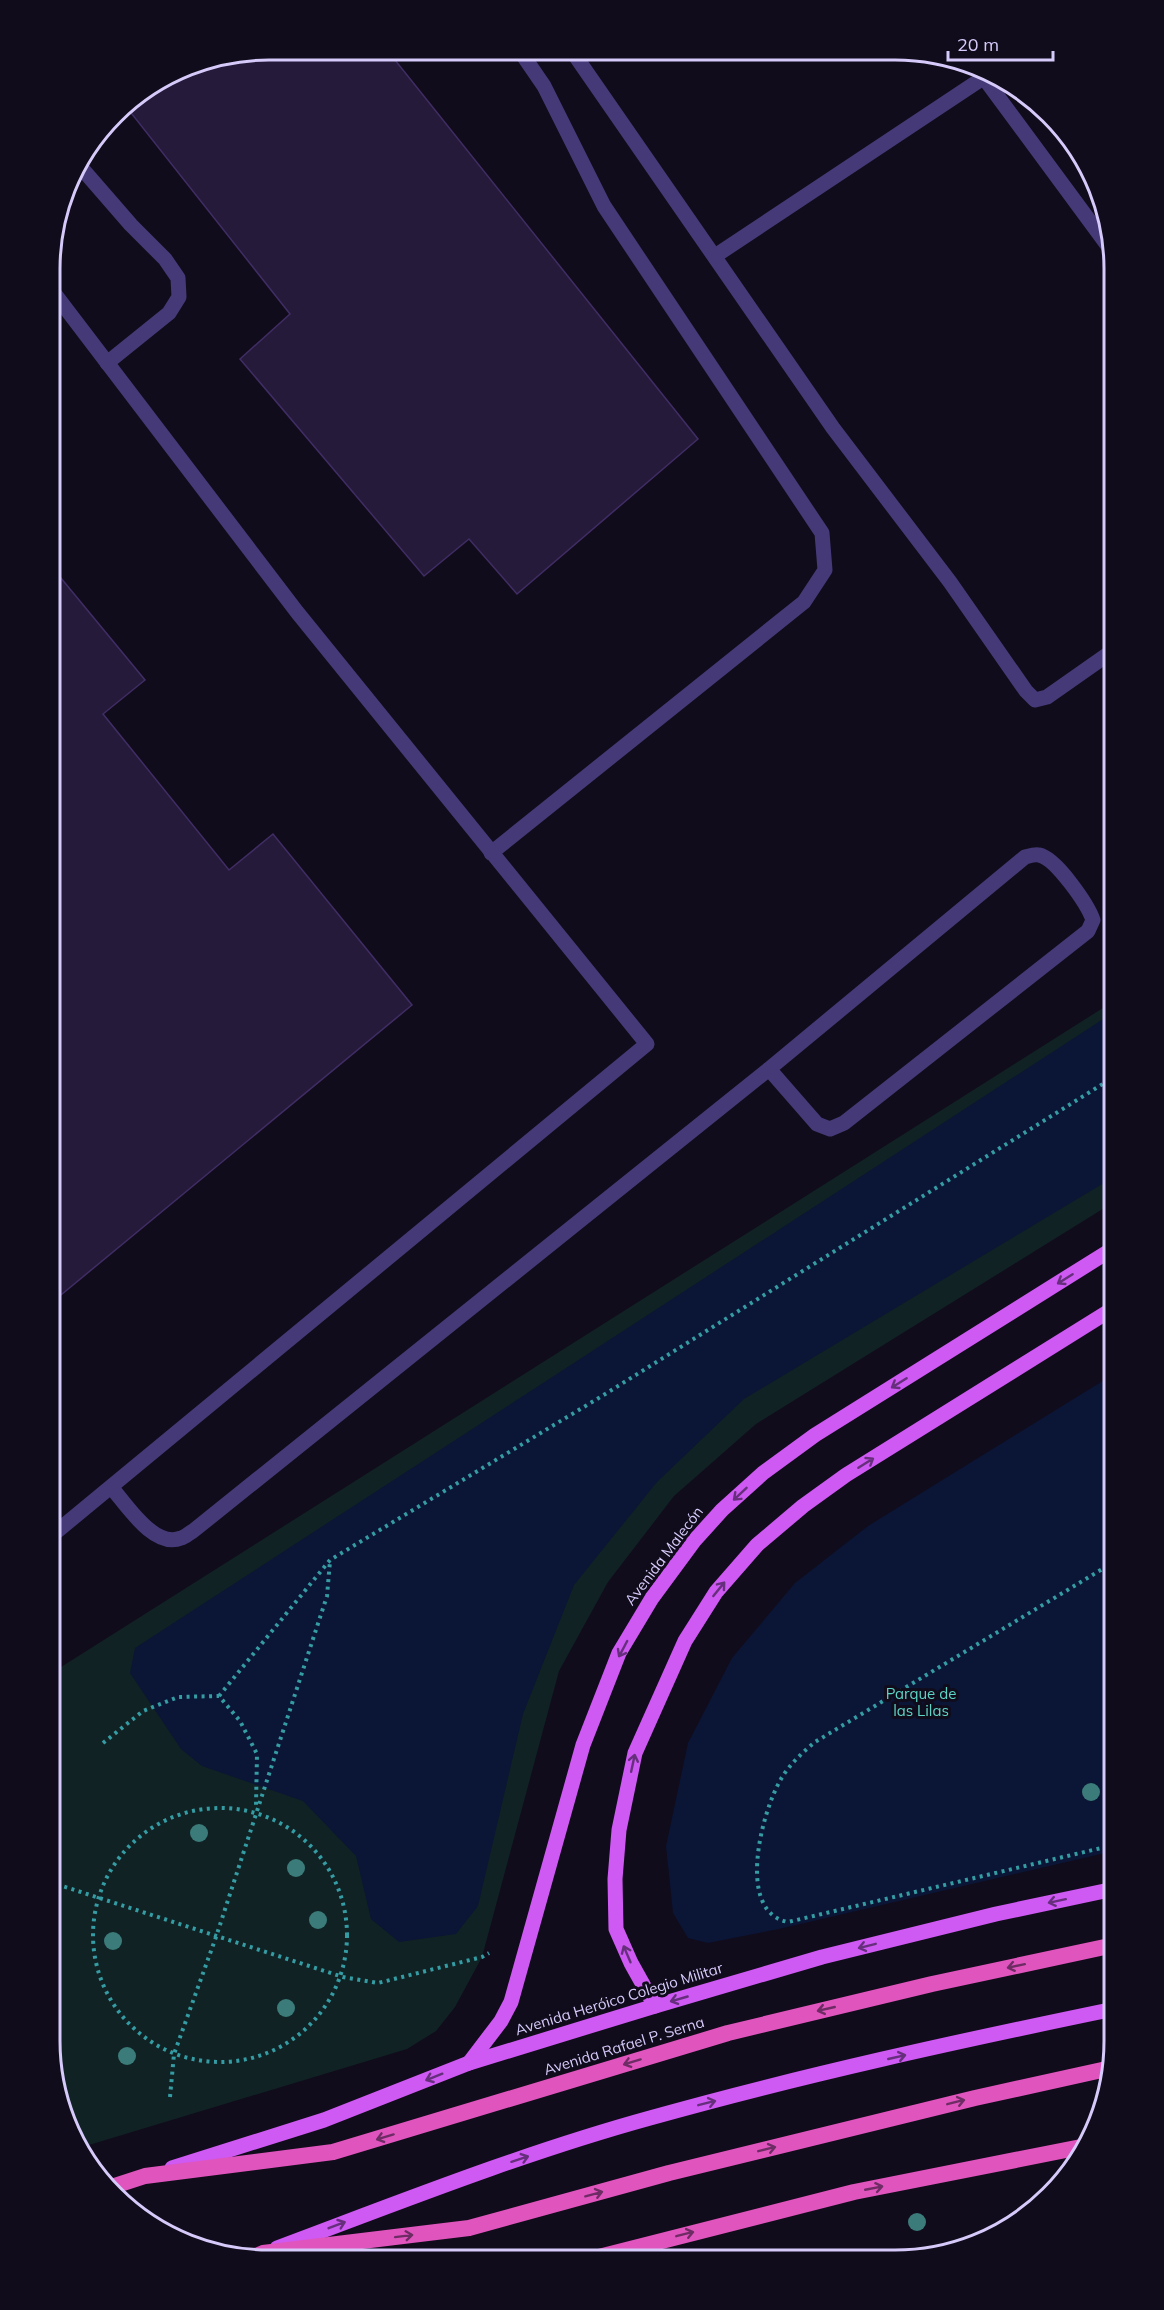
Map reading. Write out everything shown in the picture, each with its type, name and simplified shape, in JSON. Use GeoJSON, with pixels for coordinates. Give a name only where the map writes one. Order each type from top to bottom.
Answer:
{"type":"FeatureCollection","features":[{"type":"Feature","properties":{"kind":"highway","name":"Avenida Rafael P. Serna"},"geometry":{"type":"LineString","coordinates":[[117,2185],[144,2176],[333,2152],[728,2033],[932,1984],[1104,1947]]}},
{"type":"Feature","properties":{"kind":"highway"},"geometry":{"type":"LineString","coordinates":[[302,2250],[469,2228],[669,2173],[963,2100],[1102,2070]]}},
{"type":"Feature","properties":{"kind":"highway"},"geometry":{"type":"LineString","coordinates":[[626,2250],[854,2192],[1074,2148]]}},
{"type":"Feature","properties":{"kind":"main road","name":"Avenida Malecón"},"geometry":{"type":"LineString","coordinates":[[469,2062],[501,2021],[511,2002],[583,1745],[619,1653],[652,1598],[694,1542],[722,1510],[763,1473],[815,1436],[1104,1254]]}},
{"type":"Feature","properties":{"kind":"main road"},"geometry":{"type":"LineString","coordinates":[[655,2006],[631,1963],[616,1929],[615,1879],[619,1830],[635,1753],[685,1641],[716,1592],[757,1545],[811,1499],[1104,1314]]}},
{"type":"Feature","properties":{"kind":"main road","name":"Avenida Heróico Colegio Militar"},"geometry":{"type":"LineString","coordinates":[[144,2176],[324,2120],[469,2062],[655,2006],[822,1957],[996,1914],[1104,1891]]}},
{"type":"Feature","properties":{"kind":"main road"},"geometry":{"type":"LineString","coordinates":[[272,2250],[473,2174],[648,2118],[809,2077],[1104,2011]]}},
{"type":"Feature","properties":{"kind":"lane"},"geometry":{"type":"LineString","coordinates":[[491,853],[804,602],[825,570],[822,533],[604,206],[544,86],[526,60]]}},
{"type":"Feature","properties":{"kind":"lane"},"geometry":{"type":"LineString","coordinates":[[578,60],[833,428],[950,582],[1026,691],[1035,700],[1047,697],[1104,657]]}},
{"type":"Feature","properties":{"kind":"lane"},"geometry":{"type":"LineString","coordinates":[[715,256],[976,77]]}},
{"type":"Feature","properties":{"kind":"lane"},"geometry":{"type":"LineString","coordinates":[[993,85],[1101,235]]}},
{"type":"Feature","properties":{"kind":"lane"},"geometry":{"type":"LineString","coordinates":[[84,171],[165,260],[178,278],[178,297],[169,313],[107,363]]}},
{"type":"Feature","properties":{"kind":"lane"},"geometry":{"type":"LineString","coordinates":[[60,301],[297,612],[647,1044],[60,1529]]}},
{"type":"Feature","properties":{"kind":"lane"},"geometry":{"type":"LineString","coordinates":[[111,1486],[152,1533],[165,1539],[179,1539],[193,1531],[770,1069],[1025,857],[1039,854],[1050,860],[1089,908],[1093,920],[1088,931],[844,1123],[830,1129],[817,1124],[770,1069]]}},
{"type":"Feature","properties":{"kind":"path"},"geometry":{"type":"LineString","coordinates":[[103,1743],[143,1711],[178,1697],[219,1696],[330,1560],[602,1396],[1104,1083]]}},
{"type":"Feature","properties":{"kind":"path"},"geometry":{"type":"LineString","coordinates":[[170,2097],[174,2054],[216,1937],[327,1596],[330,1560]]}},
{"type":"Feature","properties":{"kind":"path"},"geometry":{"type":"LineString","coordinates":[[1104,1568],[815,1742],[797,1758],[781,1778],[769,1804],[758,1848],[757,1880],[764,1904],[771,1914],[777,1920],[788,1922],[1104,1847]]}},
{"type":"Feature","properties":{"kind":"path"},"geometry":{"type":"LineString","coordinates":[[219,1696],[240,1721],[257,1755],[256,1811]]}},
{"type":"Feature","properties":{"kind":"path"},"geometry":{"type":"LineString","coordinates":[[214,1807],[256,1811],[282,1823],[310,1846],[330,1870],[343,1901],[349,1941],[343,1977],[316,2021],[285,2046],[248,2058],[222,2060],[174,2054],[149,2042],[114,2009],[99,1975],[90,1934],[97,1896],[112,1866],[135,1840],[169,1818],[214,1807]]}},
{"type":"Feature","properties":{"kind":"path"},"geometry":{"type":"LineString","coordinates":[[60,1885],[343,1977],[378,1983],[482,1957],[489,1953]]}},
{"type":"Feature","properties":{"kind":"shaded area"},"geometry":{"type":"Polygon","coordinates":[[[1104,1007],[1104,1208],[756,1424],[674,1496],[608,1582],[559,1671],[482,1957],[455,2007],[436,2031],[407,2049],[88,2145],[71,2108],[64,2082],[60,2041],[60,1668],[1104,1007]]]}},
{"type":"Feature","properties":{"kind":"water"},"geometry":{"type":"Polygon","coordinates":[[[1104,1018],[1104,1183],[744,1399],[657,1482],[574,1585],[523,1714],[478,1906],[456,1934],[399,1942],[371,1919],[356,1856],[303,1801],[202,1766],[181,1749],[130,1673],[135,1648],[1104,1018]]]}},
{"type":"Feature","properties":{"kind":"water","name":"Parque de las Lilas"},"geometry":{"type":"Polygon","coordinates":[[[1104,1380],[1104,1853],[779,1929],[708,1943],[688,1938],[673,1913],[666,1846],[688,1743],[732,1658],[795,1583],[868,1526],[1104,1380]]]}},
{"type":"Feature","properties":{"kind":"building"},"geometry":{"type":"Polygon","coordinates":[[[269,60],[395,60],[698,439],[517,594],[469,539],[424,576],[240,359],[290,314],[131,112],[153,95],[176,82],[202,71],[228,64],[269,60]]]}},
{"type":"Feature","properties":{"kind":"building"},"geometry":{"type":"Polygon","coordinates":[[[60,577],[145,680],[103,714],[229,870],[273,834],[412,1005],[60,1296],[60,577]]]}}]}
